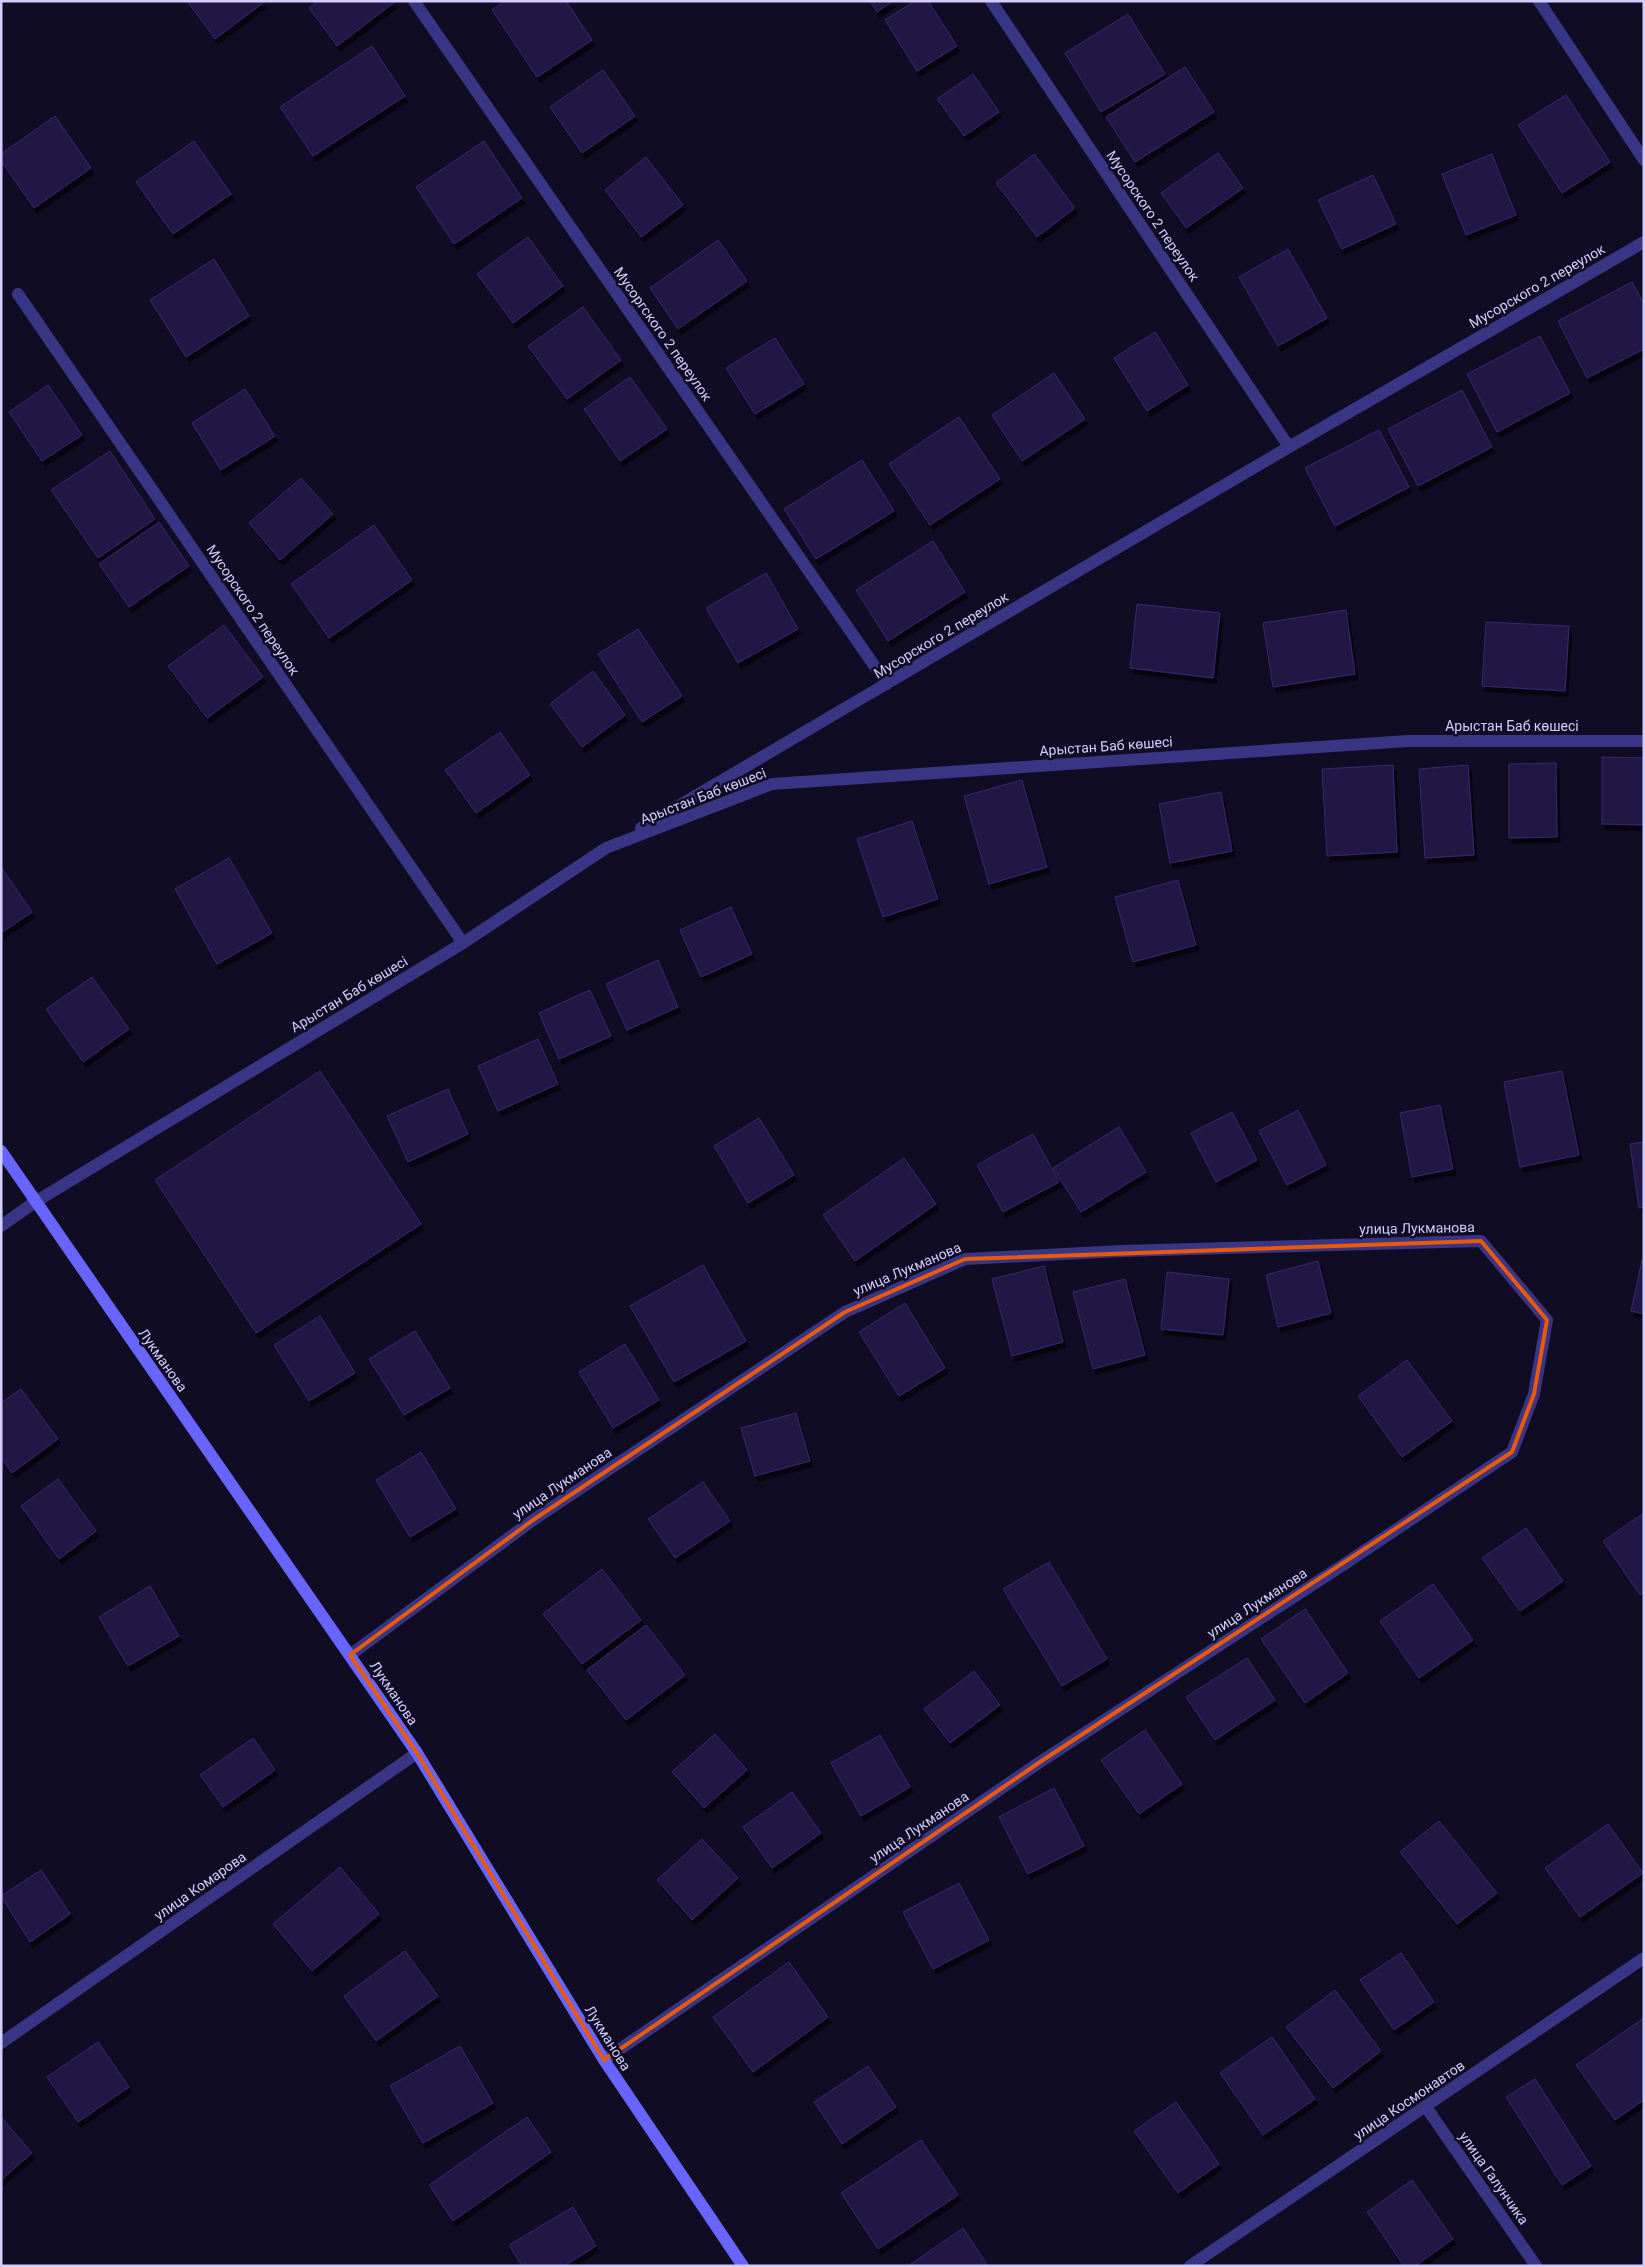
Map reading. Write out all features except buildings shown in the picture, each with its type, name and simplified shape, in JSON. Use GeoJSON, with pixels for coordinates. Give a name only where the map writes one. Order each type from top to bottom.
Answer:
{"type":"FeatureCollection","features":[{"type":"Feature","properties":{"kind":"street","name":"Мусоргского 2 переулок"},"geometry":{"type":"LineString","coordinates":[[414,1],[887,684]]}},
{"type":"Feature","properties":{"kind":"street","name":"Мусорского 2 переулок"},"geometry":{"type":"LineString","coordinates":[[991,1],[1289,447]]}},
{"type":"Feature","properties":{"kind":"street"},"geometry":{"type":"LineString","coordinates":[[1539,1],[1644,160]]}},
{"type":"Feature","properties":{"kind":"street","name":"Мусорского 2 переулок"},"geometry":{"type":"LineString","coordinates":[[606,848],[1289,447],[1644,242]]}},
{"type":"Feature","properties":{"kind":"street","name":"Мусорского 2 переулок"},"geometry":{"type":"LineString","coordinates":[[18,294],[463,943]]}},
{"type":"Feature","properties":{"kind":"street","name":"Арыстан Баб көшесі"},"geometry":{"type":"LineString","coordinates":[[1,1226],[35,1202],[463,943],[606,848],[772,784],[1408,741],[1644,741]]}},
{"type":"Feature","properties":{"kind":"street","name":"Лукманова"},"geometry":{"type":"LineString","coordinates":[[1,1151],[417,1753],[604,2060],[742,2266]]}},
{"type":"Feature","properties":{"kind":"street","name":"улица Лукманова"},"geometry":{"type":"LineString","coordinates":[[350,1655],[533,1520],[845,1312],[965,1259],[1121,1251],[1481,1241],[1547,1320],[1534,1394],[1512,1452],[1343,1565],[1040,1762],[604,2060]]}},
{"type":"Feature","properties":{"kind":"street","name":"улица Комарова"},"geometry":{"type":"LineString","coordinates":[[1,2043],[417,1753]]}},
{"type":"Feature","properties":{"kind":"street","name":"улица Космонавтов"},"geometry":{"type":"LineString","coordinates":[[1190,2266],[1644,1958]]}},
{"type":"Feature","properties":{"kind":"street","name":"улица Галунчика"},"geometry":{"type":"LineString","coordinates":[[1426,2107],[1536,2266]]}},
{"type":"Feature","properties":{"kind":"highlighted area"},"geometry":{"type":"Polygon","coordinates":[[[1481,1241],[1547,1320],[1534,1394],[1512,1452],[1040,1762],[604,2060],[417,1753],[350,1655],[533,1520],[845,1312],[965,1259],[1481,1241]]]}}]}
